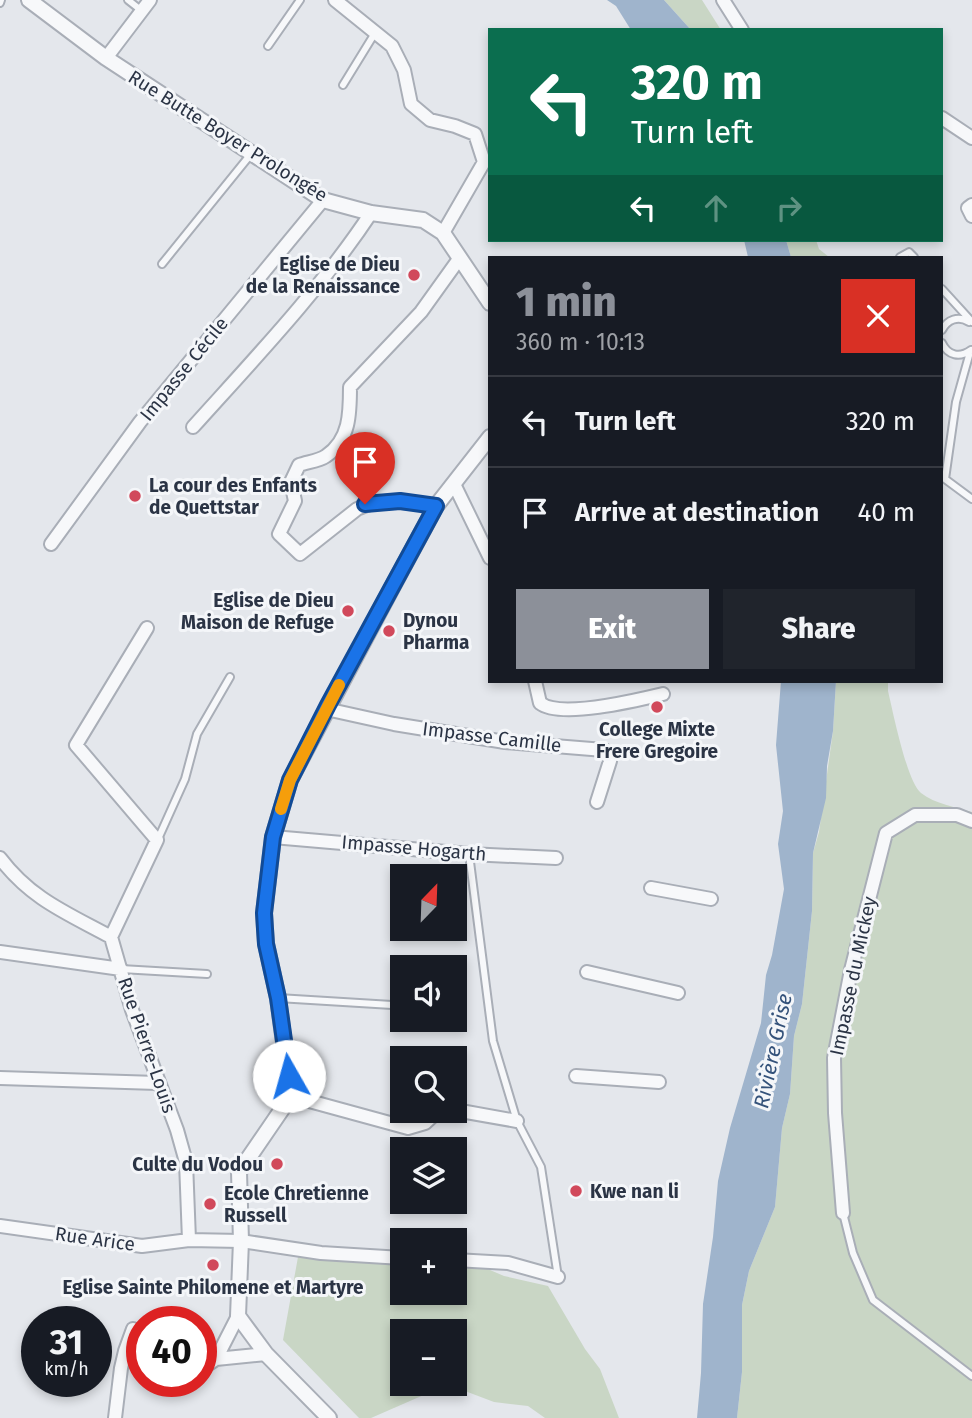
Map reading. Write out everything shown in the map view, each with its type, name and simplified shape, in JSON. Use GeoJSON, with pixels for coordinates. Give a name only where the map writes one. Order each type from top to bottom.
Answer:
{"type":"FeatureCollection","features":[{"type":"Feature","properties":{"kind":"street","name":"Rue Butte Boyer Prolongée"},"geometry":{"type":"LineString","coordinates":[[29,0],[106,58],[323,200],[370,213],[423,220],[443,233]]}},
{"type":"Feature","properties":{"kind":"street"},"geometry":{"type":"LineString","coordinates":[[106,58],[150,0]]}},
{"type":"Feature","properties":{"kind":"street"},"geometry":{"type":"LineString","coordinates":[[335,0],[392,47],[404,70],[411,104],[430,120],[475,134],[484,162],[443,233],[488,300]]}},
{"type":"Feature","properties":{"kind":"street"},"geometry":{"type":"LineString","coordinates":[[723,0],[742,28]]}},
{"type":"Feature","properties":{"kind":"street"},"geometry":{"type":"LineString","coordinates":[[943,119],[972,138]]}},
{"type":"Feature","properties":{"kind":"street","name":"Impasse Cécile"},"geometry":{"type":"LineString","coordinates":[[51,544],[140,422],[323,200]]}},
{"type":"Feature","properties":{"kind":"street"},"geometry":{"type":"LineString","coordinates":[[972,205],[968,208],[972,216]]}},
{"type":"Feature","properties":{"kind":"street"},"geometry":{"type":"LineString","coordinates":[[193,427],[290,318],[355,237],[370,213]]}},
{"type":"Feature","properties":{"kind":"street"},"geometry":{"type":"LineString","coordinates":[[436,506],[400,501],[365,504],[300,554],[279,534],[295,501],[291,482],[299,465],[325,457],[345,436],[350,412],[350,387],[421,312],[459,259]]}},
{"type":"Feature","properties":{"kind":"street"},"geometry":{"type":"LineString","coordinates":[[217,1357],[238,1316],[241,1241],[239,1172],[291,1096],[278,998],[266,944],[264,913],[273,837],[290,780],[326,709],[436,506],[488,440]]}},
{"type":"Feature","properties":{"kind":"street"},"geometry":{"type":"LineString","coordinates":[[454,484],[488,554]]}},
{"type":"Feature","properties":{"kind":"street"},"geometry":{"type":"LineString","coordinates":[[0,858],[16,878],[36,896],[111,937],[157,841],[76,745],[147,628]]}},
{"type":"Feature","properties":{"kind":"street"},"geometry":{"type":"LineString","coordinates":[[535,683],[540,703],[552,709],[582,709],[663,694]]}},
{"type":"Feature","properties":{"kind":"street","name":"Impasse Camille"},"geometry":{"type":"LineString","coordinates":[[326,709],[394,724],[505,742],[604,750],[610,761],[597,802]]}},
{"type":"Feature","properties":{"kind":"street","name":"Impasse du Mickey"},"geometry":{"type":"LineString","coordinates":[[843,1213],[835,1113],[834,1058],[851,970],[886,833],[915,815],[957,815],[972,821]]}},
{"type":"Feature","properties":{"kind":"street","name":"Impasse Hogarth"},"geometry":{"type":"LineString","coordinates":[[273,837],[556,858]]}},
{"type":"Feature","properties":{"kind":"street"},"geometry":{"type":"LineString","coordinates":[[651,888],[711,899]]}},
{"type":"Feature","properties":{"kind":"street","name":"Rue Pierre-Louis"},"geometry":{"type":"LineString","coordinates":[[111,937],[132,1010],[157,1083],[177,1130],[186,1162],[189,1240]]}},
{"type":"Feature","properties":{"kind":"street"},"geometry":{"type":"LineString","coordinates":[[0,952],[121,969]]}},
{"type":"Feature","properties":{"kind":"street"},"geometry":{"type":"LineString","coordinates":[[587,972],[678,993]]}},
{"type":"Feature","properties":{"kind":"street"},"geometry":{"type":"LineString","coordinates":[[576,1076],[659,1082]]}},
{"type":"Feature","properties":{"kind":"street"},"geometry":{"type":"LineString","coordinates":[[0,1078],[157,1083]]}},
{"type":"Feature","properties":{"kind":"street"},"geometry":{"type":"LineString","coordinates":[[291,1096],[408,1128],[425,1123]]}},
{"type":"Feature","properties":{"kind":"street"},"geometry":{"type":"LineString","coordinates":[[467,1112],[517,1121]]}},
{"type":"Feature","properties":{"kind":"street","name":"Rue Arice"},"geometry":{"type":"LineString","coordinates":[[0,1226],[142,1247],[189,1240]]}},
{"type":"Feature","properties":{"kind":"street"},"geometry":{"type":"LineString","coordinates":[[189,1240],[241,1241],[321,1254],[390,1257]]}},
{"type":"Feature","properties":{"kind":"street"},"geometry":{"type":"LineString","coordinates":[[467,1261],[508,1263],[558,1277]]}},
{"type":"Feature","properties":{"kind":"street"},"geometry":{"type":"LineString","coordinates":[[238,1316],[266,1354],[328,1418]]}},
{"type":"Feature","properties":{"kind":"street"},"geometry":{"type":"LineString","coordinates":[[115,1418],[125,1351]]}},
{"type":"Feature","properties":{"kind":"street"},"geometry":{"type":"LineString","coordinates":[[217,1359],[266,1354]]}},
{"type":"Feature","properties":{"kind":"lane"},"geometry":{"type":"LineString","coordinates":[[128,0],[142,11]]}},
{"type":"Feature","properties":{"kind":"lane"},"geometry":{"type":"LineString","coordinates":[[268,46],[299,0]]}},
{"type":"Feature","properties":{"kind":"lane"},"geometry":{"type":"LineString","coordinates":[[343,85],[375,33]]}},
{"type":"Feature","properties":{"kind":"lane"},"geometry":{"type":"LineString","coordinates":[[162,264],[251,154]]}},
{"type":"Feature","properties":{"kind":"lane"},"geometry":{"type":"LineString","coordinates":[[943,290],[972,323]]}},
{"type":"Feature","properties":{"kind":"lane"},"geometry":{"type":"LineString","coordinates":[[943,329],[952,320],[965,319],[972,323]]}},
{"type":"Feature","properties":{"kind":"lane"},"geometry":{"type":"LineString","coordinates":[[943,348],[953,354],[964,355],[971,351]]}},
{"type":"Feature","properties":{"kind":"lane"},"geometry":{"type":"LineString","coordinates":[[971,351],[956,402],[945,479],[972,499]]}},
{"type":"Feature","properties":{"kind":"lane"},"geometry":{"type":"LineString","coordinates":[[157,841],[185,779],[197,734],[230,677]]}},
{"type":"Feature","properties":{"kind":"lane"},"geometry":{"type":"LineString","coordinates":[[469,853],[493,1041],[517,1121],[541,1167],[558,1277]]}},
{"type":"Feature","properties":{"kind":"lane"},"geometry":{"type":"LineString","coordinates":[[121,969],[207,974]]}},
{"type":"Feature","properties":{"kind":"lane"},"geometry":{"type":"LineString","coordinates":[[278,998],[390,1005]]}},
{"type":"Feature","properties":{"kind":"lane"},"geometry":{"type":"LineString","coordinates":[[843,1213],[853,1253],[873,1300],[972,1376]]}},
{"type":"Feature","properties":{"kind":"green space"},"geometry":{"type":"Polygon","coordinates":[[[664,0],[702,0],[720,28],[689,28],[664,0]]]}},
{"type":"Feature","properties":{"kind":"green space"},"geometry":{"type":"Polygon","coordinates":[[[787,242],[817,242],[819,249],[828,256],[791,256],[787,242]]]}},
{"type":"Feature","properties":{"kind":"green space"},"geometry":{"type":"Polygon","coordinates":[[[836,683],[888,683],[901,746],[916,786],[921,793],[933,800],[972,812],[972,1418],[737,1418],[742,1372],[742,1305],[749,1271],[775,1207],[782,1128],[790,1094],[794,1036],[802,1004],[812,911],[813,853],[819,832],[833,731],[836,683]]]}},
{"type":"Feature","properties":{"kind":"green space"},"geometry":{"type":"Polygon","coordinates":[[[298,1257],[348,1262],[390,1262],[390,1305],[467,1305],[467,1264],[548,1286],[600,1369],[619,1418],[545,1418],[528,1406],[494,1402],[467,1392],[467,1319],[390,1319],[390,1396],[421,1396],[371,1418],[359,1418],[283,1340],[298,1257]]]}},
{"type":"Feature","properties":{"kind":"water"},"geometry":{"type":"Polygon","coordinates":[[[607,0],[664,0],[689,28],[630,28],[616,6],[607,0]]]}},
{"type":"Feature","properties":{"kind":"water"},"geometry":{"type":"Polygon","coordinates":[[[744,242],[787,242],[791,256],[748,256],[744,242]]]}},
{"type":"Feature","properties":{"kind":"water","name":"Rivière Grise"},"geometry":{"type":"Polygon","coordinates":[[[781,683],[836,683],[826,798],[813,853],[812,911],[802,1004],[794,1036],[790,1094],[782,1128],[775,1207],[749,1271],[742,1305],[742,1372],[737,1418],[697,1418],[703,1304],[718,1181],[730,1128],[761,1023],[766,975],[784,889],[778,844],[783,811],[776,745],[781,683]]]}},
{"type":"Feature","properties":{"kind":"slow traffic"},"geometry":{"type":"LineString","coordinates":[[281,809],[290,780],[339,685]]}},
{"type":"Feature","properties":{"kind":"place","name":"Eglise de Dieu de la Renaissance"},"geometry":{"type":"Point","coordinates":[414,275]}},
{"type":"Feature","properties":{"kind":"place","name":"La cour des Enfants de Quettstar"},"geometry":{"type":"Point","coordinates":[135,496]}},
{"type":"Feature","properties":{"kind":"place","name":"Eglise de Dieu Maison de Refuge"},"geometry":{"type":"Point","coordinates":[348,611]}},
{"type":"Feature","properties":{"kind":"place","name":"Dynou Pharma"},"geometry":{"type":"Point","coordinates":[389,631]}},
{"type":"Feature","properties":{"kind":"place","name":"College Mixte Frere Gregoire"},"geometry":{"type":"Point","coordinates":[657,707]}},
{"type":"Feature","properties":{"kind":"place","name":"Culte du Vodou"},"geometry":{"type":"Point","coordinates":[277,1164]}},
{"type":"Feature","properties":{"kind":"place","name":"Kwe nan li"},"geometry":{"type":"Point","coordinates":[576,1191]}},
{"type":"Feature","properties":{"kind":"place","name":"Ecole Chretienne Russell"},"geometry":{"type":"Point","coordinates":[210,1204]}},
{"type":"Feature","properties":{"kind":"place","name":"Eglise Sainte Philomene et Martyre"},"geometry":{"type":"Point","coordinates":[213,1265]}},
{"type":"Feature","properties":{"kind":"route"},"geometry":{"type":"LineString","coordinates":[[289,1076],[278,998],[266,944],[264,913],[273,837],[290,780],[436,506],[400,501],[365,504]]}}]}
